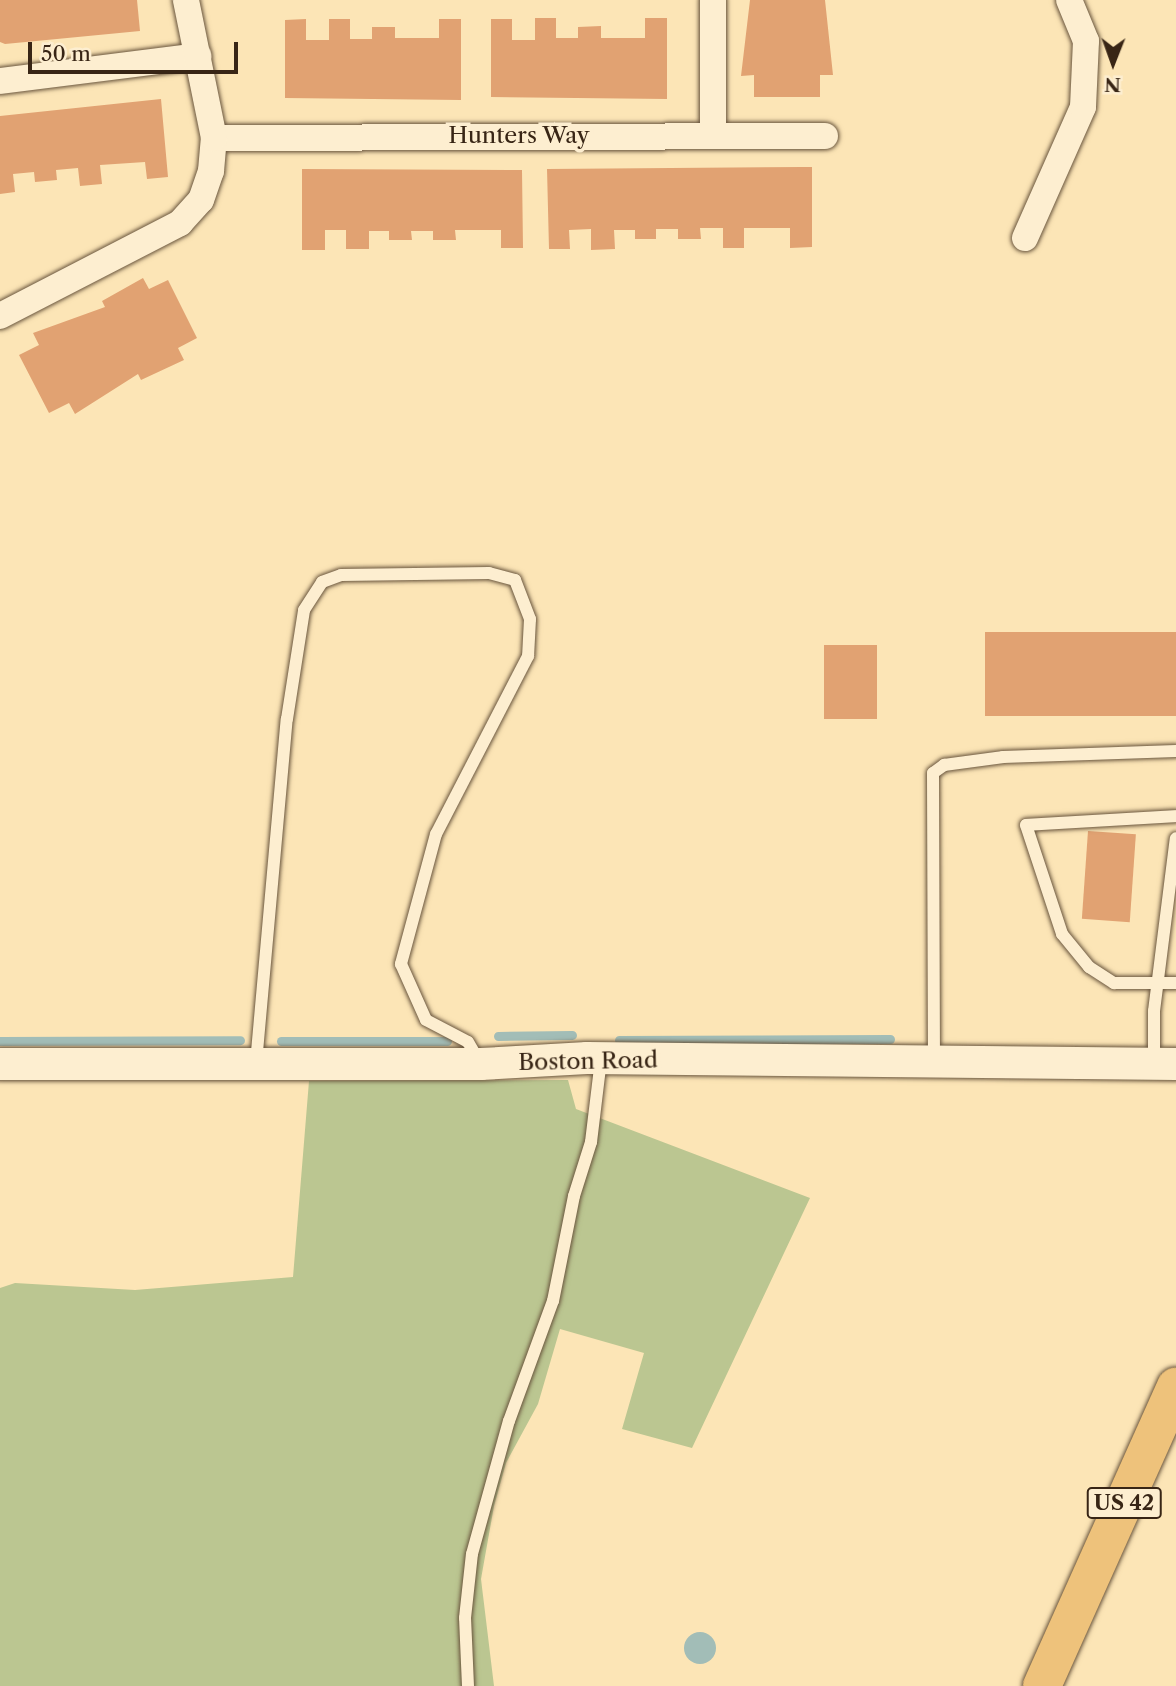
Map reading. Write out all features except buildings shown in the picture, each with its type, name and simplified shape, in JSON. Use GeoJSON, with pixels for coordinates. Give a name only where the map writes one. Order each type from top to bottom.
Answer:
{"type":"FeatureCollection","features":[{"type":"Feature","properties":{"kind":"main road","name":"US 42"},"geometry":{"type":"LineString","coordinates":[[1042,1686],[1176,1387]]}},
{"type":"Feature","properties":{"kind":"street"},"geometry":{"type":"LineString","coordinates":[[0,316],[180,223],[201,200],[211,171],[214,138],[186,0]]}},
{"type":"Feature","properties":{"kind":"street"},"geometry":{"type":"LineString","coordinates":[[713,0],[713,134]]}},
{"type":"Feature","properties":{"kind":"street"},"geometry":{"type":"LineString","coordinates":[[1026,239],[1083,107],[1086,41],[1069,0]]}},
{"type":"Feature","properties":{"kind":"street"},"geometry":{"type":"LineString","coordinates":[[0,81],[198,56]]}},
{"type":"Feature","properties":{"kind":"street","name":"Hunters Way"},"geometry":{"type":"LineString","coordinates":[[214,138],[713,134],[825,136]]}},
{"type":"Feature","properties":{"kind":"street","name":"Boston Road"},"geometry":{"type":"LineString","coordinates":[[0,1063],[481,1063],[601,1059],[1165,1064]]}},
{"type":"Feature","properties":{"kind":"lane"},"geometry":{"type":"LineString","coordinates":[[256,1063],[287,719],[304,610],[322,582],[341,575],[489,573],[515,580],[530,619],[528,656],[436,834],[401,964],[426,1020],[468,1042],[481,1063]]}},
{"type":"Feature","properties":{"kind":"lane"},"geometry":{"type":"LineString","coordinates":[[934,1062],[933,773],[944,765],[1003,757],[1176,751]]}},
{"type":"Feature","properties":{"kind":"lane"},"geometry":{"type":"LineString","coordinates":[[1176,816],[1026,825],[1062,934],[1089,967],[1114,983],[1176,983]]}},
{"type":"Feature","properties":{"kind":"lane"},"geometry":{"type":"LineString","coordinates":[[1165,1064],[1157,984],[1176,838]]}},
{"type":"Feature","properties":{"kind":"lane"},"geometry":{"type":"LineString","coordinates":[[468,1686],[465,1618],[472,1554],[509,1421],[553,1301],[574,1196],[591,1142],[601,1059]]}},
{"type":"Feature","properties":{"kind":"green space"},"geometry":{"type":"Polygon","coordinates":[[[568,1080],[576,1109],[810,1198],[692,1448],[622,1429],[644,1353],[560,1329],[538,1404],[506,1463],[494,1506],[481,1579],[494,1686],[0,1686],[0,1288],[15,1283],[135,1290],[293,1277],[309,1081],[568,1080]]]}},
{"type":"Feature","properties":{"kind":"water"},"geometry":{"type":"Polygon","coordinates":[[[700,1632],[711,1637],[716,1648],[711,1659],[700,1664],[689,1659],[684,1648],[689,1637],[700,1632]]]}},
{"type":"Feature","properties":{"kind":"waterway"},"geometry":{"type":"LineString","coordinates":[[498,1036],[572,1035]]}},
{"type":"Feature","properties":{"kind":"waterway"},"geometry":{"type":"LineString","coordinates":[[619,1040],[890,1039]]}},
{"type":"Feature","properties":{"kind":"waterway"},"geometry":{"type":"LineString","coordinates":[[0,1041],[240,1040]]}},
{"type":"Feature","properties":{"kind":"waterway"},"geometry":{"type":"LineString","coordinates":[[281,1041],[447,1041]]}}]}
